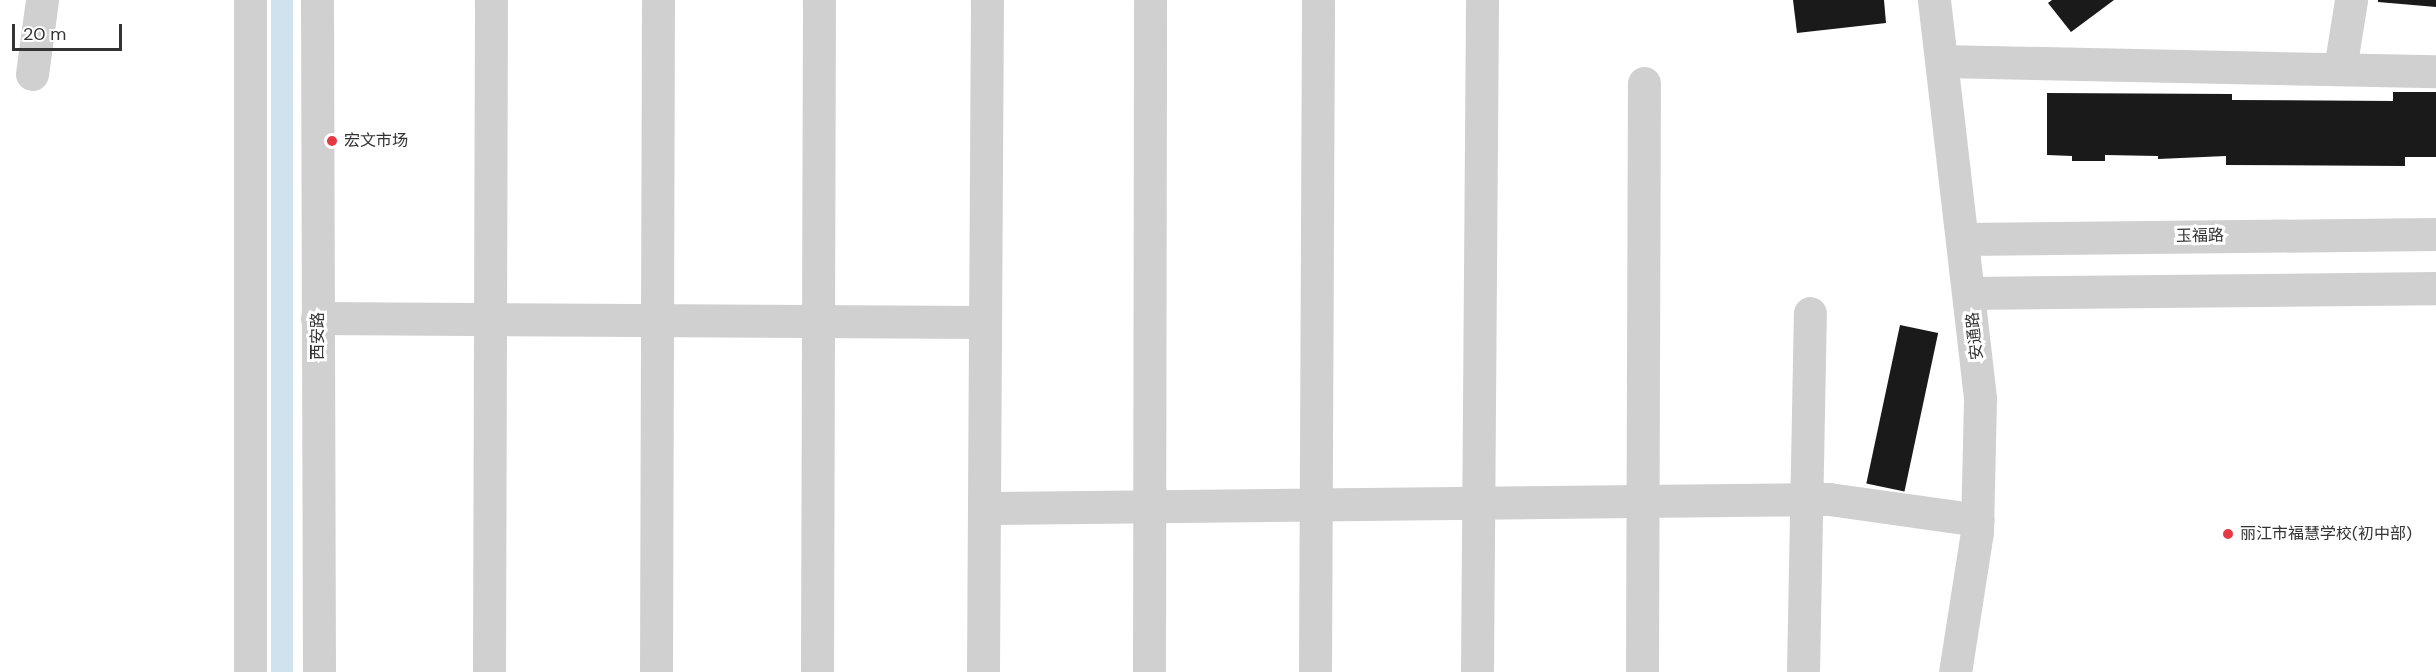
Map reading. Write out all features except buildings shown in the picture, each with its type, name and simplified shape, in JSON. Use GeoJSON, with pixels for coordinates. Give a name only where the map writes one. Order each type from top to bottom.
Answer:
{"type":"FeatureCollection","features":[{"type":"Feature","properties":{"kind":"street"},"geometry":{"type":"LineString","coordinates":[[32,74],[42,0]]}},
{"type":"Feature","properties":{"kind":"street"},"geometry":{"type":"LineString","coordinates":[[250,0],[250,672]]}},
{"type":"Feature","properties":{"kind":"street","name":"西安路"},"geometry":{"type":"LineString","coordinates":[[317,0],[319,672]]}},
{"type":"Feature","properties":{"kind":"street"},"geometry":{"type":"LineString","coordinates":[[489,672],[491,0]]}},
{"type":"Feature","properties":{"kind":"street"},"geometry":{"type":"LineString","coordinates":[[656,672],[658,0]]}},
{"type":"Feature","properties":{"kind":"street"},"geometry":{"type":"LineString","coordinates":[[817,672],[819,0]]}},
{"type":"Feature","properties":{"kind":"street"},"geometry":{"type":"LineString","coordinates":[[983,672],[987,0]]}},
{"type":"Feature","properties":{"kind":"street"},"geometry":{"type":"LineString","coordinates":[[1149,672],[1150,0]]}},
{"type":"Feature","properties":{"kind":"street"},"geometry":{"type":"LineString","coordinates":[[1315,672],[1318,0]]}},
{"type":"Feature","properties":{"kind":"street"},"geometry":{"type":"LineString","coordinates":[[1477,672],[1482,0]]}},
{"type":"Feature","properties":{"kind":"street","name":"安通路"},"geometry":{"type":"LineString","coordinates":[[1934,0],[1971,293],[1980,399],[1978,520],[1969,601],[1955,672]]}},
{"type":"Feature","properties":{"kind":"street"},"geometry":{"type":"LineString","coordinates":[[2340,69],[2351,0]]}},
{"type":"Feature","properties":{"kind":"street"},"geometry":{"type":"LineString","coordinates":[[1941,61],[2436,71]]}},
{"type":"Feature","properties":{"kind":"street"},"geometry":{"type":"LineString","coordinates":[[1642,672],[1644,83]]}},
{"type":"Feature","properties":{"kind":"street","name":"玉福路"},"geometry":{"type":"LineString","coordinates":[[1964,239],[2436,234]]}},
{"type":"Feature","properties":{"kind":"street"},"geometry":{"type":"LineString","coordinates":[[1971,293],[2436,288]]}},
{"type":"Feature","properties":{"kind":"street"},"geometry":{"type":"LineString","coordinates":[[1803,672],[1810,313]]}},
{"type":"Feature","properties":{"kind":"street"},"geometry":{"type":"LineString","coordinates":[[317,318],[985,322]]}},
{"type":"Feature","properties":{"kind":"street"},"geometry":{"type":"LineString","coordinates":[[984,508],[1806,499],[1978,520]]}},
{"type":"Feature","properties":{"kind":"water"},"geometry":{"type":"Polygon","coordinates":[[[271,0],[293,0],[293,672],[271,672],[271,0]]]}},
{"type":"Feature","properties":{"kind":"place","name":"宏文市场"},"geometry":{"type":"Point","coordinates":[332,141]}},
{"type":"Feature","properties":{"kind":"place","name":"丽江市福慧学校(初中部)"},"geometry":{"type":"Point","coordinates":[2228,534]}}]}
